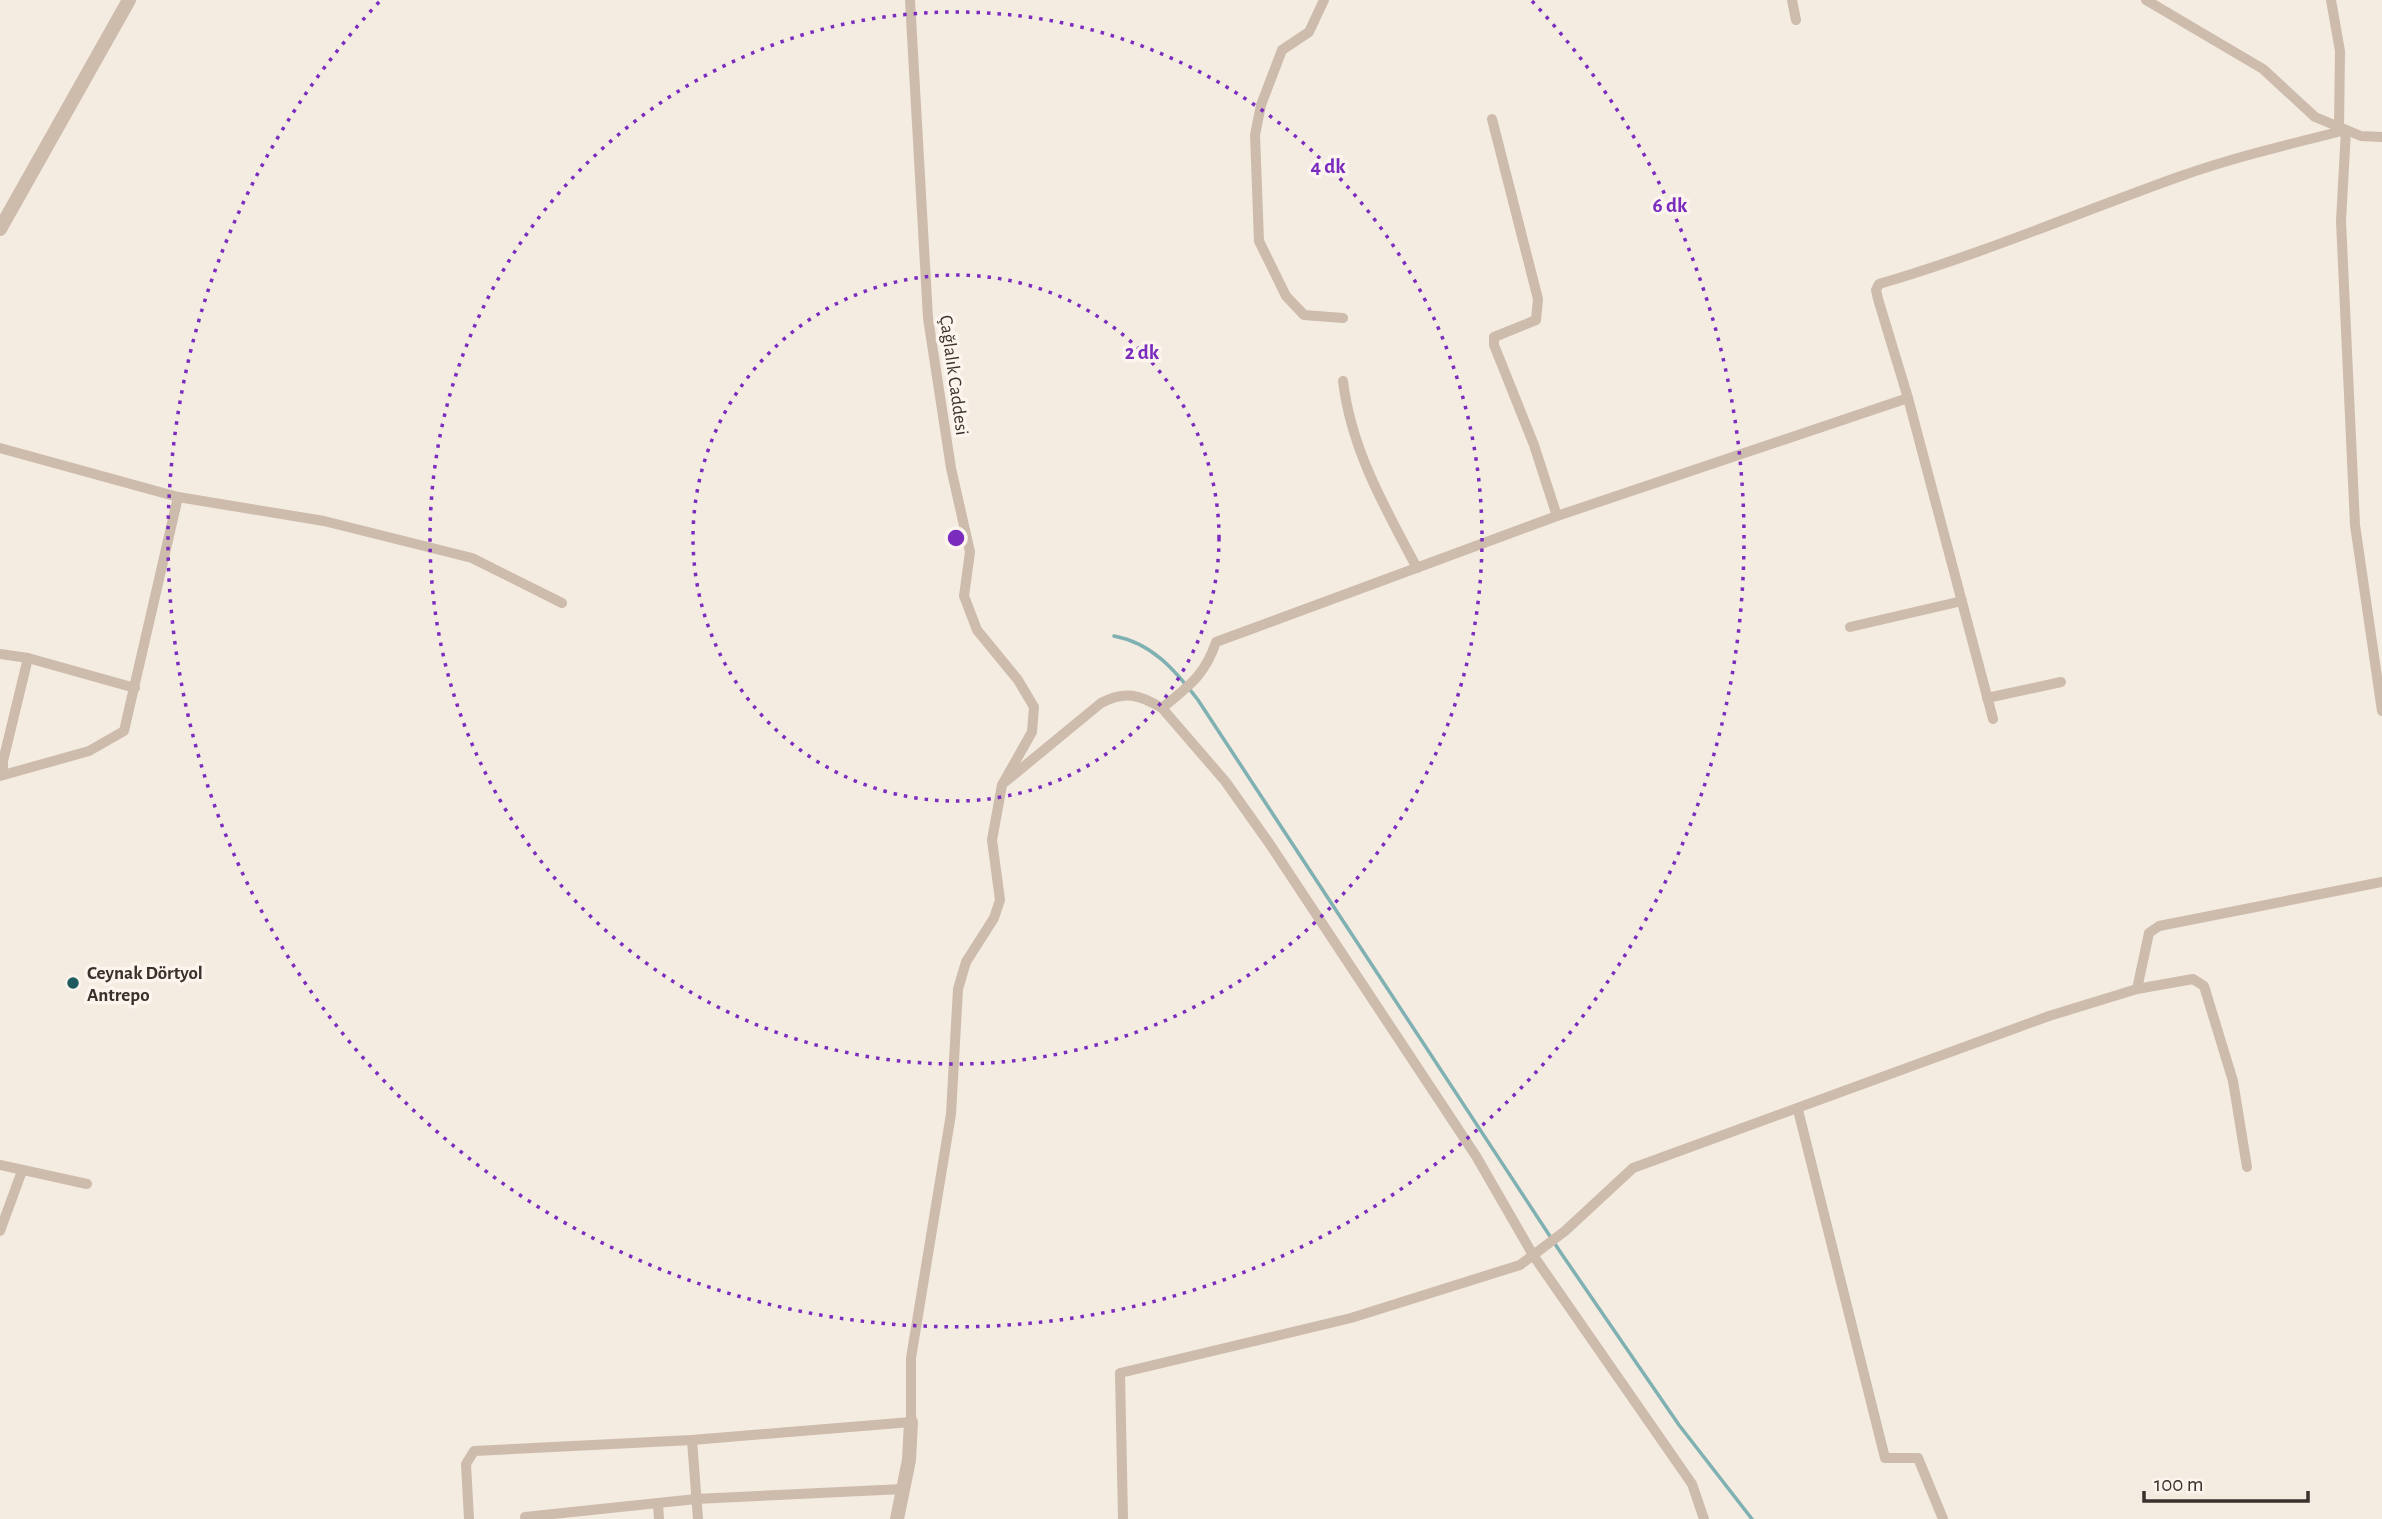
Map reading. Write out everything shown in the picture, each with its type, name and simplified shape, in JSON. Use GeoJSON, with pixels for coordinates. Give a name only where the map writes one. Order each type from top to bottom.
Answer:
{"type":"FeatureCollection","features":[{"type":"Feature","properties":{"kind":"street"},"geometry":{"type":"LineString","coordinates":[[0,229],[129,0]]}},
{"type":"Feature","properties":{"kind":"street","name":"Çağlalık Caddesi"},"geometry":{"type":"LineString","coordinates":[[910,0],[928,318],[951,468],[970,552],[964,596],[977,630],[1018,680],[1034,707],[1032,732],[1002,785]]}},
{"type":"Feature","properties":{"kind":"street"},"geometry":{"type":"LineString","coordinates":[[1324,0],[1309,32],[1282,50],[1261,105],[1255,135],[1259,241],[1286,296],[1304,315],[1343,318]]}},
{"type":"Feature","properties":{"kind":"street"},"geometry":{"type":"LineString","coordinates":[[1792,0],[1796,20]]}},
{"type":"Feature","properties":{"kind":"street"},"geometry":{"type":"LineString","coordinates":[[2146,0],[2263,69],[2315,117],[2361,136],[2382,137]]}},
{"type":"Feature","properties":{"kind":"street"},"geometry":{"type":"LineString","coordinates":[[2331,0],[2340,51],[2341,220],[2355,525],[2382,712]]}},
{"type":"Feature","properties":{"kind":"street"},"geometry":{"type":"LineString","coordinates":[[1492,119],[1538,299],[1536,320],[1494,337],[1494,345],[1534,444],[1557,516]]}},
{"type":"Feature","properties":{"kind":"street"},"geometry":{"type":"LineString","coordinates":[[1993,719],[1908,398],[1878,299],[1876,290],[1879,284],[1998,247],[2183,176],[2262,150],[2342,129]]}},
{"type":"Feature","properties":{"kind":"street"},"geometry":{"type":"LineString","coordinates":[[1343,381],[1346,412],[1355,439],[1375,489],[1417,568]]}},
{"type":"Feature","properties":{"kind":"street"},"geometry":{"type":"LineString","coordinates":[[1162,708],[1200,676],[1208,664],[1216,642],[1557,516],[1908,398]]}},
{"type":"Feature","properties":{"kind":"street"},"geometry":{"type":"LineString","coordinates":[[0,448],[178,496],[324,522],[472,558],[562,603]]}},
{"type":"Feature","properties":{"kind":"street"},"geometry":{"type":"LineString","coordinates":[[27,658],[1,776],[89,751],[124,730],[178,496]]}},
{"type":"Feature","properties":{"kind":"street"},"geometry":{"type":"LineString","coordinates":[[1850,627],[1962,601]]}},
{"type":"Feature","properties":{"kind":"street"},"geometry":{"type":"LineString","coordinates":[[0,654],[27,658],[135,688]]}},
{"type":"Feature","properties":{"kind":"street"},"geometry":{"type":"LineString","coordinates":[[1987,698],[2061,682]]}},
{"type":"Feature","properties":{"kind":"street"},"geometry":{"type":"LineString","coordinates":[[897,1519],[909,1460],[911,1358],[951,1114],[958,989],[966,962],[994,918],[1000,900],[992,840],[1002,785],[1101,703],[1115,696],[1138,694],[1162,708],[1225,781],[1269,843],[1692,1485],[1704,1519]]}},
{"type":"Feature","properties":{"kind":"street"},"geometry":{"type":"LineString","coordinates":[[2137,989],[2149,933],[2159,926],[2382,881]]}},
{"type":"Feature","properties":{"kind":"street"},"geometry":{"type":"LineString","coordinates":[[1123,1519],[1120,1373],[1351,1318],[1520,1265],[1564,1231],[1633,1168],[1798,1110],[2049,1016],[2137,989],[2193,979],[2204,986],[2233,1081],[2247,1167]]}},
{"type":"Feature","properties":{"kind":"street"},"geometry":{"type":"LineString","coordinates":[[1798,1110],[1885,1458],[1918,1458],[1943,1519]]}},
{"type":"Feature","properties":{"kind":"street"},"geometry":{"type":"LineString","coordinates":[[0,1165],[87,1184]]}},
{"type":"Feature","properties":{"kind":"street"},"geometry":{"type":"LineString","coordinates":[[0,1231],[22,1171]]}},
{"type":"Feature","properties":{"kind":"street"},"geometry":{"type":"LineString","coordinates":[[469,1519],[466,1464],[474,1451],[692,1440],[911,1422]]}},
{"type":"Feature","properties":{"kind":"street"},"geometry":{"type":"LineString","coordinates":[[692,1440],[698,1519]]}},
{"type":"Feature","properties":{"kind":"street"},"geometry":{"type":"LineString","coordinates":[[525,1517],[696,1499],[903,1489]]}},
{"type":"Feature","properties":{"kind":"street"},"geometry":{"type":"LineString","coordinates":[[658,1504],[659,1519]]}},
{"type":"Feature","properties":{"kind":"waterway"},"geometry":{"type":"LineString","coordinates":[[1114,636],[1140,645],[1162,659],[1198,700],[1561,1253],[1679,1425],[1752,1519]]}},
{"type":"Feature","properties":{"kind":"place","name":"Ceynak Dörtyol Antrepo"},"geometry":{"type":"Point","coordinates":[73,983]}}]}
